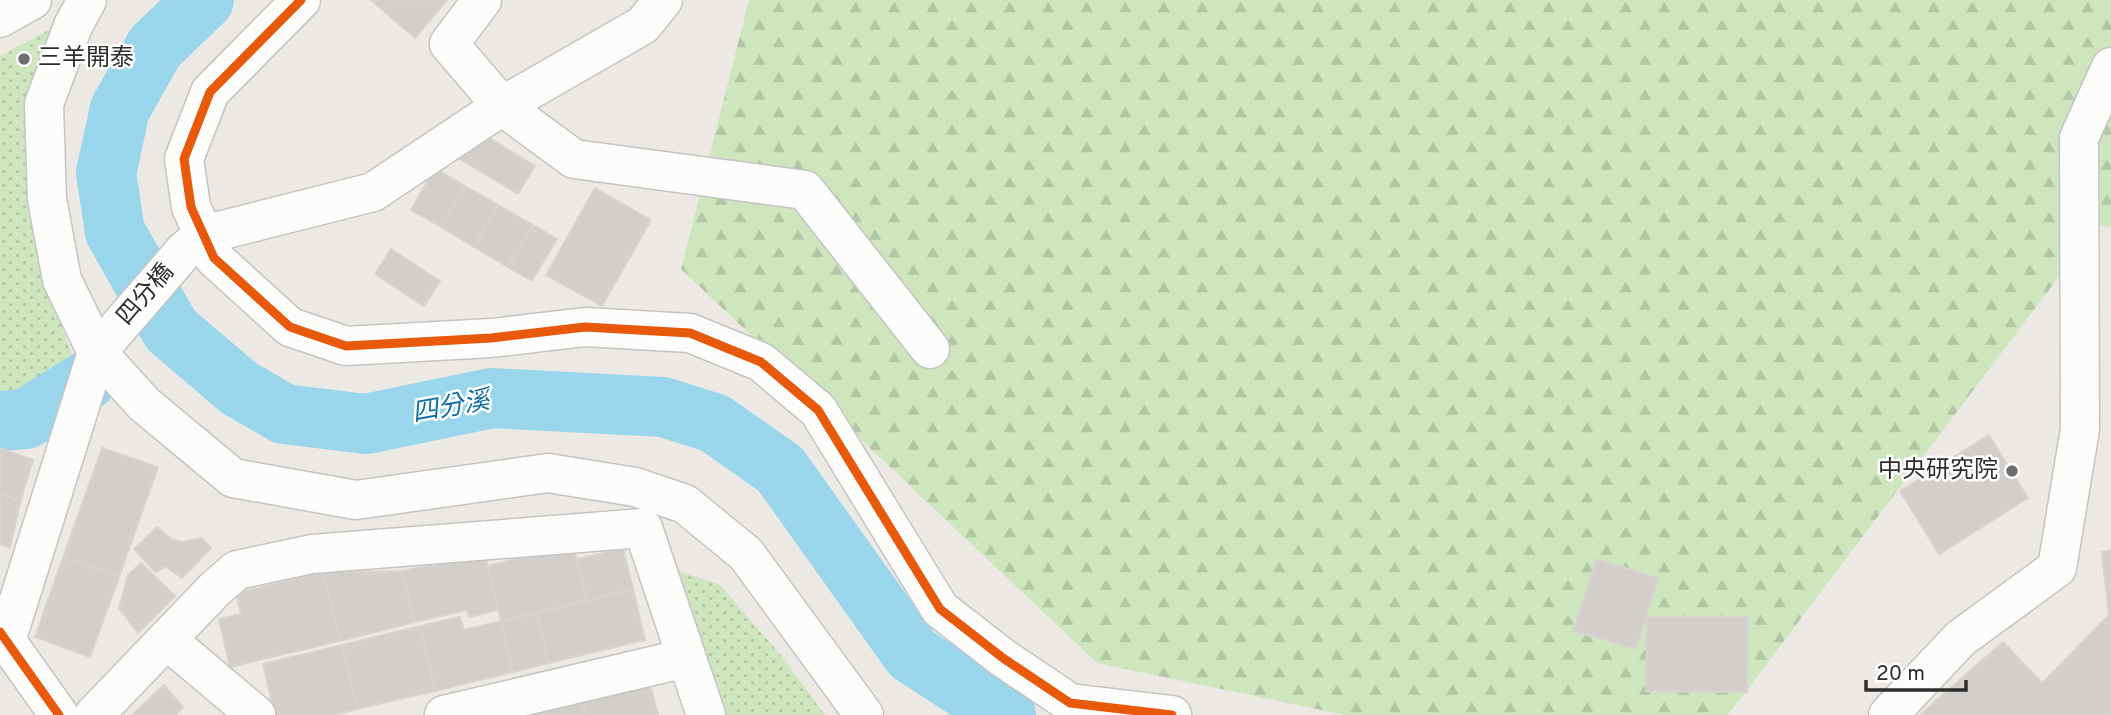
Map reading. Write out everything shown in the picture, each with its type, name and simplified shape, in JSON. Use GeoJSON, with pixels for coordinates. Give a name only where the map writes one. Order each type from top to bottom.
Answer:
{"type":"FeatureCollection","features":[{"type":"Feature","properties":{"kind":"street"},"geometry":{"type":"LineString","coordinates":[[0,18],[32,0]]}},
{"type":"Feature","properties":{"kind":"street"},"geometry":{"type":"LineString","coordinates":[[87,0],[73,26],[44,104],[47,199],[62,280],[102,346],[144,404],[233,478],[356,500],[548,473],[635,487],[685,504],[746,554],[864,715]]}},
{"type":"Feature","properties":{"kind":"street"},"geometry":{"type":"LineString","coordinates":[[300,0],[211,92],[184,159],[194,243],[290,327],[346,346],[491,338],[585,327],[690,333],[761,362],[818,410],[940,609],[1003,658],[1070,703],[1172,715]]}},
{"type":"Feature","properties":{"kind":"street"},"geometry":{"type":"LineString","coordinates":[[482,0],[449,44],[502,106],[574,159],[805,190],[930,349]]}},
{"type":"Feature","properties":{"kind":"street"},"geometry":{"type":"LineString","coordinates":[[194,243],[373,192],[502,106],[643,25],[663,0]]}},
{"type":"Feature","properties":{"kind":"street"},"geometry":{"type":"LineString","coordinates":[[1888,715],[1961,638],[2057,568],[2080,429],[2079,138],[2111,67]]}},
{"type":"Feature","properties":{"kind":"street","name":"四分橋"},"geometry":{"type":"LineString","coordinates":[[102,346],[194,243]]}},
{"type":"Feature","properties":{"kind":"street"},"geometry":{"type":"LineString","coordinates":[[59,715],[3,637],[102,346]]}},
{"type":"Feature","properties":{"kind":"street"},"geometry":{"type":"LineString","coordinates":[[94,715],[215,589],[237,570],[312,554],[643,528],[706,715]]}},
{"type":"Feature","properties":{"kind":"street"},"geometry":{"type":"LineString","coordinates":[[167,640],[256,715]]}},
{"type":"Feature","properties":{"kind":"street"},"geometry":{"type":"LineString","coordinates":[[444,715],[686,658]]}},
{"type":"Feature","properties":{"kind":"green space"},"geometry":{"type":"Polygon","coordinates":[[[749,0],[2111,0],[2111,227],[2098,225],[1728,715],[1345,715],[1097,663],[681,269],[749,0]]]}},
{"type":"Feature","properties":{"kind":"green space"},"geometry":{"type":"Polygon","coordinates":[[[54,27],[38,79],[25,164],[39,269],[73,356],[0,412],[0,56],[54,27]]]}},
{"type":"Feature","properties":{"kind":"green space"},"geometry":{"type":"Polygon","coordinates":[[[674,570],[719,584],[784,659],[825,715],[724,715],[674,570]]]}},
{"type":"Feature","properties":{"kind":"building"},"geometry":{"type":"Polygon","coordinates":[[[371,0],[447,0],[415,38],[371,0]]]}},
{"type":"Feature","properties":{"kind":"building"},"geometry":{"type":"Polygon","coordinates":[[[473,128],[535,166],[518,194],[455,156],[473,128]]]}},
{"type":"Feature","properties":{"kind":"building"},"geometry":{"type":"Polygon","coordinates":[[[435,168],[465,186],[441,227],[411,210],[435,168]]]}},
{"type":"Feature","properties":{"kind":"building"},"geometry":{"type":"Polygon","coordinates":[[[465,186],[498,205],[474,247],[441,227],[465,186]]]}},
{"type":"Feature","properties":{"kind":"building"},"geometry":{"type":"Polygon","coordinates":[[[595,188],[651,220],[602,306],[546,275],[595,188]]]}},
{"type":"Feature","properties":{"kind":"building"},"geometry":{"type":"Polygon","coordinates":[[[498,205],[533,225],[508,267],[474,247],[498,205]]]}},
{"type":"Feature","properties":{"kind":"building"},"geometry":{"type":"Polygon","coordinates":[[[533,225],[557,239],[532,281],[508,267],[533,225]]]}},
{"type":"Feature","properties":{"kind":"building"},"geometry":{"type":"Polygon","coordinates":[[[391,249],[440,281],[424,306],[375,274],[391,249]]]}},
{"type":"Feature","properties":{"kind":"building"},"geometry":{"type":"Polygon","coordinates":[[[1989,435],[2028,498],[1939,554],[1900,491],[1989,435]]]}},
{"type":"Feature","properties":{"kind":"building"},"geometry":{"type":"Polygon","coordinates":[[[0,448],[33,460],[20,502],[0,492],[0,448]]]}},
{"type":"Feature","properties":{"kind":"building"},"geometry":{"type":"Polygon","coordinates":[[[102,448],[158,467],[119,577],[63,558],[102,448]]]}},
{"type":"Feature","properties":{"kind":"building"},"geometry":{"type":"Polygon","coordinates":[[[0,492],[20,502],[10,548],[0,544],[0,492]]]}},
{"type":"Feature","properties":{"kind":"building"},"geometry":{"type":"Polygon","coordinates":[[[157,527],[171,539],[183,542],[202,538],[211,548],[182,578],[165,566],[156,573],[134,549],[157,527]]]}},
{"type":"Feature","properties":{"kind":"building"},"geometry":{"type":"Polygon","coordinates":[[[573,545],[587,601],[501,621],[488,566],[573,545]]]}},
{"type":"Feature","properties":{"kind":"building"},"geometry":{"type":"Polygon","coordinates":[[[623,549],[633,589],[587,601],[577,559],[623,549]]]}},
{"type":"Feature","properties":{"kind":"building"},"geometry":{"type":"Polygon","coordinates":[[[2111,550],[2111,715],[1920,715],[2003,642],[2042,683],[2109,615],[2102,552],[2111,550]]]}},
{"type":"Feature","properties":{"kind":"building"},"geometry":{"type":"Polygon","coordinates":[[[485,555],[498,610],[469,617],[467,610],[415,622],[402,571],[485,555]]]}},
{"type":"Feature","properties":{"kind":"building"},"geometry":{"type":"Polygon","coordinates":[[[63,558],[119,577],[90,657],[35,637],[63,558]]]}},
{"type":"Feature","properties":{"kind":"building"},"geometry":{"type":"Polygon","coordinates":[[[1596,559],[1658,578],[1636,649],[1574,631],[1596,559]]]}},
{"type":"Feature","properties":{"kind":"building"},"geometry":{"type":"Polygon","coordinates":[[[141,563],[175,596],[138,633],[119,608],[128,575],[141,563]]]}},
{"type":"Feature","properties":{"kind":"building"},"geometry":{"type":"Polygon","coordinates":[[[402,571],[415,622],[340,641],[323,572],[402,571]]]}},
{"type":"Feature","properties":{"kind":"building"},"geometry":{"type":"Polygon","coordinates":[[[323,572],[340,641],[230,667],[219,619],[241,614],[236,593],[323,572]]]}},
{"type":"Feature","properties":{"kind":"building"},"geometry":{"type":"Polygon","coordinates":[[[633,589],[645,640],[549,663],[537,613],[633,589]]]}},
{"type":"Feature","properties":{"kind":"building"},"geometry":{"type":"Polygon","coordinates":[[[537,613],[549,663],[513,672],[501,621],[537,613]]]}},
{"type":"Feature","properties":{"kind":"building"},"geometry":{"type":"Polygon","coordinates":[[[460,617],[464,630],[501,621],[513,672],[435,691],[420,626],[460,617]]]}},
{"type":"Feature","properties":{"kind":"building"},"geometry":{"type":"Polygon","coordinates":[[[1647,617],[1748,617],[1747,692],[1646,691],[1647,617]]]}},
{"type":"Feature","properties":{"kind":"building"},"geometry":{"type":"Polygon","coordinates":[[[420,626],[435,691],[357,709],[342,645],[420,626]]]}},
{"type":"Feature","properties":{"kind":"building"},"geometry":{"type":"Polygon","coordinates":[[[342,645],[357,709],[334,715],[275,715],[263,664],[342,645]]]}},
{"type":"Feature","properties":{"kind":"building"},"geometry":{"type":"Polygon","coordinates":[[[650,684],[658,715],[586,715],[583,701],[650,684]]]}},
{"type":"Feature","properties":{"kind":"building"},"geometry":{"type":"Polygon","coordinates":[[[164,685],[183,707],[175,715],[132,715],[164,685]]]}},
{"type":"Feature","properties":{"kind":"building"},"geometry":{"type":"Polygon","coordinates":[[[583,701],[586,715],[525,715],[583,701]]]}},
{"type":"Feature","properties":{"kind":"waterway","name":"四分溪"},"geometry":{"type":"LineString","coordinates":[[204,0],[155,47],[120,109],[106,173],[115,232],[171,330],[239,388],[284,414],[366,424],[492,398],[663,407],[714,423],[780,469],[912,654],[1006,715]]}},
{"type":"Feature","properties":{"kind":"waterway"},"geometry":{"type":"LineString","coordinates":[[0,421],[26,419],[86,381]]}},
{"type":"Feature","properties":{"kind":"cycle path"},"geometry":{"type":"LineString","coordinates":[[301,0],[210,92],[184,159],[191,207],[214,258],[290,327],[346,346],[491,338],[585,327],[690,333],[761,362],[818,410],[940,609],[1003,658],[1070,703],[1172,715]]}},
{"type":"Feature","properties":{"kind":"cycle path"},"geometry":{"type":"LineString","coordinates":[[0,632],[59,715]]}},
{"type":"Feature","properties":{"kind":"place","name":"三羊開泰"},"geometry":{"type":"Point","coordinates":[24,59]}},
{"type":"Feature","properties":{"kind":"place","name":"中央研究院"},"geometry":{"type":"Point","coordinates":[2012,471]}}]}
